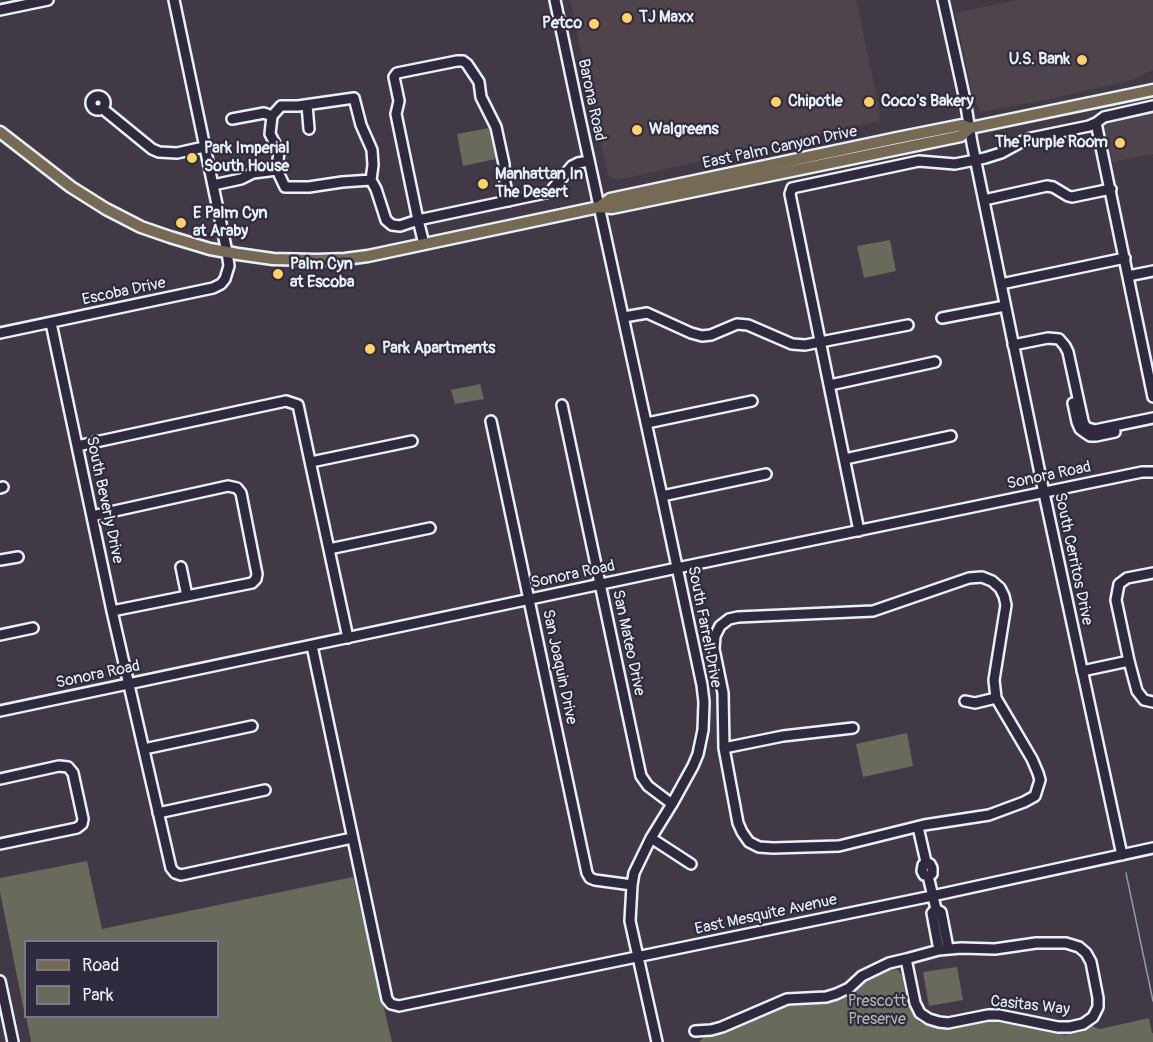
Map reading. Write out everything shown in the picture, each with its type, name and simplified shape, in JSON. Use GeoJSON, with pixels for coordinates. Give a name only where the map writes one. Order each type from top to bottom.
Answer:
{"type":"FeatureCollection","features":[{"type":"Feature","properties":{"kind":"main road"},"geometry":{"type":"LineString","coordinates":[[1148,91],[1153,83]]}},
{"type":"Feature","properties":{"kind":"main road","name":"East Palm Canyon Drive"},"geometry":{"type":"LineString","coordinates":[[0,132],[71,187],[141,227],[210,249],[227,252],[283,260],[336,259],[368,256],[599,207],[612,199],[897,138],[962,125],[970,128],[1148,91]]}},
{"type":"Feature","properties":{"kind":"street"},"geometry":{"type":"LineString","coordinates":[[0,10],[48,0]]}},
{"type":"Feature","properties":{"kind":"street","name":"Escoba Drive"},"geometry":{"type":"LineString","coordinates":[[0,333],[213,288],[221,284],[227,273],[229,266],[227,252],[174,0]]}},
{"type":"Feature","properties":{"kind":"street","name":"Barona Road"},"geometry":{"type":"LineString","coordinates":[[555,0],[599,207]]}},
{"type":"Feature","properties":{"kind":"street","name":"South Cerritos Drive"},"geometry":{"type":"LineString","coordinates":[[943,0],[1044,493],[1122,855]]}},
{"type":"Feature","properties":{"kind":"street"},"geometry":{"type":"LineString","coordinates":[[424,244],[396,114],[399,101],[394,77],[397,74],[457,61],[467,64],[479,82],[481,97],[496,127],[509,201]]}},
{"type":"Feature","properties":{"kind":"street"},"geometry":{"type":"LineString","coordinates":[[371,180],[309,187],[285,187],[277,170],[279,151],[270,134],[272,116],[281,106],[307,105],[354,98],[372,150],[374,165],[371,180],[386,220],[392,225],[400,226],[418,220],[550,192],[572,166],[589,160]]}},
{"type":"Feature","properties":{"kind":"street"},"geometry":{"type":"LineString","coordinates":[[307,105],[309,129]]}},
{"type":"Feature","properties":{"kind":"street"},"geometry":{"type":"LineString","coordinates":[[859,531],[790,194],[792,189],[919,162],[955,164],[976,160],[1001,153],[1030,138],[1096,123],[1104,117],[1153,106]]}},
{"type":"Feature","properties":{"kind":"street"},"geometry":{"type":"LineString","coordinates":[[103,109],[152,149],[159,152],[170,154],[204,147]]}},
{"type":"Feature","properties":{"kind":"street"},"geometry":{"type":"LineString","coordinates":[[232,119],[264,113],[272,116]]}},
{"type":"Feature","properties":{"kind":"street"},"geometry":{"type":"LineString","coordinates":[[1096,123],[1128,276],[1149,353],[1153,397]]}},
{"type":"Feature","properties":{"kind":"street"},"geometry":{"type":"LineString","coordinates":[[213,185],[241,179],[253,173],[277,170]]}},
{"type":"Feature","properties":{"kind":"street"},"geometry":{"type":"LineString","coordinates":[[984,200],[1047,186],[1072,197],[1111,189]]}},
{"type":"Feature","properties":{"kind":"street","name":"South Farrell Drive"},"geometry":{"type":"LineString","coordinates":[[599,207],[702,686],[704,717],[698,754],[688,776],[651,838],[634,873],[632,885],[630,912],[657,1042]]}},
{"type":"Feature","properties":{"kind":"street"},"geometry":{"type":"LineString","coordinates":[[1001,284],[1125,258]]}},
{"type":"Feature","properties":{"kind":"street"},"geometry":{"type":"LineString","coordinates":[[1128,276],[1153,271]]}},
{"type":"Feature","properties":{"kind":"street"},"geometry":{"type":"LineString","coordinates":[[942,318],[1005,306]]}},
{"type":"Feature","properties":{"kind":"street"},"geometry":{"type":"LineString","coordinates":[[624,316],[647,313],[702,336],[711,336],[737,324],[748,325],[792,344],[805,345],[908,325]]}},
{"type":"Feature","properties":{"kind":"street","name":"South Beverly Drive"},"geometry":{"type":"LineString","coordinates":[[51,323],[128,684],[171,868],[175,873],[181,875],[352,838]]}},
{"type":"Feature","properties":{"kind":"street"},"geometry":{"type":"LineString","coordinates":[[1014,348],[1048,338],[1059,339],[1065,346],[1083,421],[1088,428],[1095,430],[1153,418]]}},
{"type":"Feature","properties":{"kind":"street"},"geometry":{"type":"LineString","coordinates":[[1014,348],[1048,344],[1059,347],[1064,358],[1077,422],[1084,432],[1096,436],[1153,424]]}},
{"type":"Feature","properties":{"kind":"street"},"geometry":{"type":"LineString","coordinates":[[830,385],[934,362]]}},
{"type":"Feature","properties":{"kind":"street"},"geometry":{"type":"LineString","coordinates":[[77,446],[286,401],[294,402],[301,412],[348,638]]}},
{"type":"Feature","properties":{"kind":"street"},"geometry":{"type":"LineString","coordinates":[[647,423],[752,401]]}},
{"type":"Feature","properties":{"kind":"street","name":"San Mateo Drive"},"geometry":{"type":"LineString","coordinates":[[562,405],[641,776],[648,786],[672,804]]}},
{"type":"Feature","properties":{"kind":"street","name":"San Joaquin Drive"},"geometry":{"type":"LineString","coordinates":[[491,421],[587,873],[590,878],[596,880],[632,885]]}},
{"type":"Feature","properties":{"kind":"street"},"geometry":{"type":"LineString","coordinates":[[845,459],[951,436]]}},
{"type":"Feature","properties":{"kind":"street"},"geometry":{"type":"LineString","coordinates":[[311,462],[412,441]]}},
{"type":"Feature","properties":{"kind":"street","name":"Sonora Road"},"geometry":{"type":"LineString","coordinates":[[0,711],[677,568],[1142,472],[1153,472]]}},
{"type":"Feature","properties":{"kind":"street"},"geometry":{"type":"LineString","coordinates":[[662,496],[766,474]]}},
{"type":"Feature","properties":{"kind":"street"},"geometry":{"type":"LineString","coordinates":[[92,516],[228,486],[237,488],[241,493],[257,574],[252,583],[112,611]]}},
{"type":"Feature","properties":{"kind":"street"},"geometry":{"type":"LineString","coordinates":[[329,549],[430,528]]}},
{"type":"Feature","properties":{"kind":"street"},"geometry":{"type":"LineString","coordinates":[[0,560],[18,556]]}},
{"type":"Feature","properties":{"kind":"street"},"geometry":{"type":"LineString","coordinates":[[181,567],[187,596]]}},
{"type":"Feature","properties":{"kind":"street"},"geometry":{"type":"LineString","coordinates":[[1153,573],[1127,578],[1119,584],[1116,600],[1137,691],[1144,700],[1153,702]]}},
{"type":"Feature","properties":{"kind":"street"},"geometry":{"type":"LineString","coordinates":[[982,577],[992,581],[1000,588],[1006,605],[994,680],[996,698],[1038,773],[1040,780],[1035,796],[989,815],[918,827],[839,846],[759,847],[749,842],[738,823],[724,748],[723,693],[714,649],[715,636],[720,626],[729,619],[738,617],[873,611],[969,578],[982,577]]}},
{"type":"Feature","properties":{"kind":"street"},"geometry":{"type":"LineString","coordinates":[[0,635],[33,628]]}},
{"type":"Feature","properties":{"kind":"street"},"geometry":{"type":"LineString","coordinates":[[312,646],[352,838]]}},
{"type":"Feature","properties":{"kind":"street"},"geometry":{"type":"LineString","coordinates":[[1082,671],[1129,661]]}},
{"type":"Feature","properties":{"kind":"street"},"geometry":{"type":"LineString","coordinates":[[965,701],[975,703],[996,698]]}},
{"type":"Feature","properties":{"kind":"street"},"geometry":{"type":"LineString","coordinates":[[144,749],[252,726]]}},
{"type":"Feature","properties":{"kind":"street"},"geometry":{"type":"LineString","coordinates":[[724,748],[783,736],[853,728]]}},
{"type":"Feature","properties":{"kind":"street"},"geometry":{"type":"LineString","coordinates":[[0,779],[59,766],[68,767],[73,773],[83,819],[82,824],[77,828],[0,844]]}},
{"type":"Feature","properties":{"kind":"street"},"geometry":{"type":"LineString","coordinates":[[158,813],[265,790]]}},
{"type":"Feature","properties":{"kind":"street"},"geometry":{"type":"LineString","coordinates":[[918,827],[926,862],[922,865],[922,871],[928,876],[936,909],[941,912],[944,949]]}},
{"type":"Feature","properties":{"kind":"street","name":"East Mesquite Avenue"},"geometry":{"type":"LineString","coordinates":[[352,838],[387,999],[399,1006],[1153,848]]}},
{"type":"Feature","properties":{"kind":"street"},"geometry":{"type":"LineString","coordinates":[[651,838],[692,864]]}},
{"type":"Feature","properties":{"kind":"street","name":"Casitas Way"},"geometry":{"type":"LineString","coordinates":[[695,1031],[722,1027],[787,999],[826,997],[836,994],[849,988],[862,976],[889,963],[906,958],[944,949],[995,949],[1036,943],[1066,943],[1079,947],[1086,953],[1091,962],[1098,1007],[1093,1017],[1083,1024],[1070,1027],[1058,1027],[999,1015],[948,1023],[939,1022],[920,1013],[915,1004],[906,958]]}},
{"type":"Feature","properties":{"kind":"street"},"geometry":{"type":"LineString","coordinates":[[0,981],[13,1042]]}},
{"type":"Feature","properties":{"kind":"shaded area"},"geometry":{"type":"Polygon","coordinates":[[[570,0],[856,0],[880,113],[879,121],[618,180],[608,175],[570,0]]]}},
{"type":"Feature","properties":{"kind":"shaded area"},"geometry":{"type":"Polygon","coordinates":[[[1018,0],[1153,0],[1153,71],[1135,79],[1037,102],[981,112],[973,97],[955,13],[1018,0]]]}},
{"type":"Feature","properties":{"kind":"shaded area"},"geometry":{"type":"Polygon","coordinates":[[[1153,111],[1153,154],[1112,162],[1104,126],[1108,120],[1153,111]]]}},
{"type":"Feature","properties":{"kind":"green space"},"geometry":{"type":"Polygon","coordinates":[[[489,128],[496,159],[463,166],[457,134],[489,128]]]}},
{"type":"Feature","properties":{"kind":"green space"},"geometry":{"type":"Polygon","coordinates":[[[890,240],[896,271],[864,278],[857,246],[890,240]]]}},
{"type":"Feature","properties":{"kind":"green space"},"geometry":{"type":"Polygon","coordinates":[[[480,384],[484,399],[455,404],[451,390],[480,384]]]}},
{"type":"Feature","properties":{"kind":"green space"},"geometry":{"type":"Polygon","coordinates":[[[907,733],[913,766],[863,777],[856,744],[907,733]]]}},
{"type":"Feature","properties":{"kind":"green space"},"geometry":{"type":"Polygon","coordinates":[[[87,861],[102,929],[353,877],[392,1042],[31,1042],[26,1018],[219,1018],[219,940],[24,940],[24,1011],[0,892],[0,878],[87,861]]]}},
{"type":"Feature","properties":{"kind":"green space"},"geometry":{"type":"Polygon","coordinates":[[[957,967],[963,1000],[929,1006],[923,972],[957,967]]]}},
{"type":"Feature","properties":{"kind":"green space","name":"Prescott Preserve"},"geometry":{"type":"Polygon","coordinates":[[[891,969],[898,970],[902,975],[907,1003],[919,1022],[939,1029],[992,1021],[1065,1035],[1080,1032],[1092,1026],[1100,1029],[1149,1018],[1153,1042],[699,1042],[704,1037],[726,1033],[791,1004],[835,1001],[850,994],[866,980],[891,969]]]}},
{"type":"Feature","properties":{"kind":"waterway"},"geometry":{"type":"LineString","coordinates":[[1126,873],[1153,1001]]}},
{"type":"Feature","properties":{"kind":"place","name":"TJ Maxx"},"geometry":{"type":"Point","coordinates":[627,18]}},
{"type":"Feature","properties":{"kind":"place","name":"Petco"},"geometry":{"type":"Point","coordinates":[594,24]}},
{"type":"Feature","properties":{"kind":"place","name":"U.S. Bank"},"geometry":{"type":"Point","coordinates":[1082,60]}},
{"type":"Feature","properties":{"kind":"place","name":"Chipotle"},"geometry":{"type":"Point","coordinates":[776,102]}},
{"type":"Feature","properties":{"kind":"place","name":"Coco's Bakery"},"geometry":{"type":"Point","coordinates":[869,102]}},
{"type":"Feature","properties":{"kind":"place","name":"Walgreens"},"geometry":{"type":"Point","coordinates":[637,130]}},
{"type":"Feature","properties":{"kind":"place","name":"The Purple Room"},"geometry":{"type":"Point","coordinates":[1120,143]}},
{"type":"Feature","properties":{"kind":"place","name":"Park Imperial South House"},"geometry":{"type":"Point","coordinates":[192,158]}},
{"type":"Feature","properties":{"kind":"place","name":"Manhattan In The Desert"},"geometry":{"type":"Point","coordinates":[483,184]}},
{"type":"Feature","properties":{"kind":"place","name":"E Palm Cyn at Araby"},"geometry":{"type":"Point","coordinates":[181,223]}},
{"type":"Feature","properties":{"kind":"place","name":"Palm Cyn at Escoba"},"geometry":{"type":"Point","coordinates":[278,274]}},
{"type":"Feature","properties":{"kind":"place","name":"Park Apartments"},"geometry":{"type":"Point","coordinates":[370,349]}}]}
